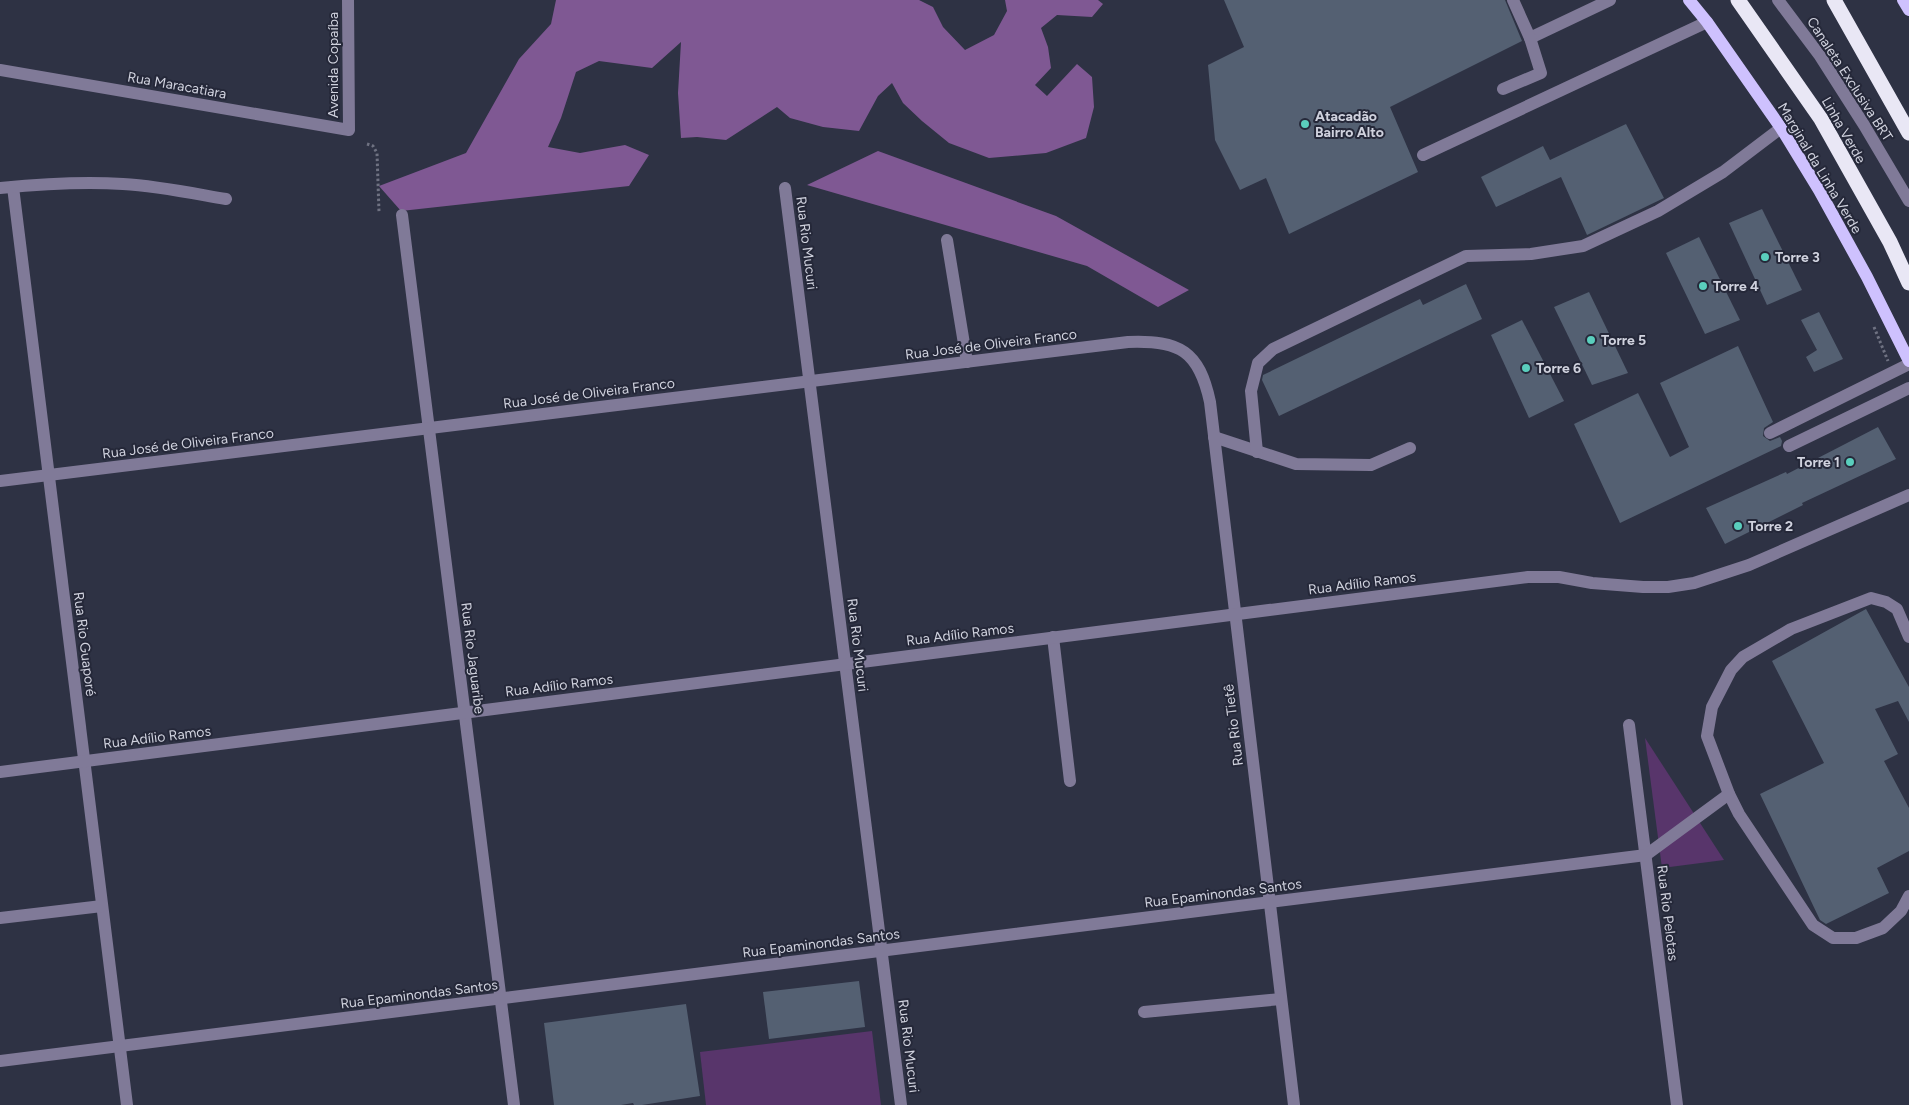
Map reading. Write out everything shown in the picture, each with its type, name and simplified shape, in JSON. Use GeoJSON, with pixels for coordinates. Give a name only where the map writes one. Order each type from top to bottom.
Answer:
{"type":"FeatureCollection","features":[{"type":"Feature","properties":{"kind":"highway","name":"Linha Verde"},"geometry":{"type":"LineString","coordinates":[[1738,0],[1821,119],[1890,242],[1909,283]]}},
{"type":"Feature","properties":{"kind":"highway"},"geometry":{"type":"LineString","coordinates":[[1834,0],[1909,134]]}},
{"type":"Feature","properties":{"kind":"main road","name":"Marginal da Linha Verde"},"geometry":{"type":"LineString","coordinates":[[1689,0],[1707,22],[1781,128],[1834,216],[1909,362]]}},
{"type":"Feature","properties":{"kind":"main road"},"geometry":{"type":"LineString","coordinates":[[1903,0],[1909,10]]}},
{"type":"Feature","properties":{"kind":"street","name":"Avenida Copaíba"},"geometry":{"type":"LineString","coordinates":[[348,0],[349,130]]}},
{"type":"Feature","properties":{"kind":"street"},"geometry":{"type":"LineString","coordinates":[[1530,38],[1610,0]]}},
{"type":"Feature","properties":{"kind":"street","name":"Canaleta Exclusiva BRT"},"geometry":{"type":"LineString","coordinates":[[1778,0],[1820,56],[1909,201]]}},
{"type":"Feature","properties":{"kind":"street"},"geometry":{"type":"LineString","coordinates":[[1502,89],[1541,73],[1517,1]]}},
{"type":"Feature","properties":{"kind":"street"},"geometry":{"type":"LineString","coordinates":[[1423,155],[1707,22]]}},
{"type":"Feature","properties":{"kind":"street","name":"Rua Maracatiara"},"geometry":{"type":"LineString","coordinates":[[0,70],[349,130]]}},
{"type":"Feature","properties":{"kind":"street"},"geometry":{"type":"LineString","coordinates":[[1258,452],[1251,391],[1258,363],[1273,349],[1466,256],[1532,254],[1583,246],[1658,211],[1723,172],[1781,128]]}},
{"type":"Feature","properties":{"kind":"street"},"geometry":{"type":"LineString","coordinates":[[6,187],[122,184],[161,187],[226,199]]}},
{"type":"Feature","properties":{"kind":"street","name":"Rua Rio Guaporé"},"geometry":{"type":"LineString","coordinates":[[6,187],[48,475],[127,1105]]}},
{"type":"Feature","properties":{"kind":"street","name":"Rua Rio Mucuri"},"geometry":{"type":"LineString","coordinates":[[785,188],[901,1105]]}},
{"type":"Feature","properties":{"kind":"street","name":"Rua Rio Jaguaribe"},"geometry":{"type":"LineString","coordinates":[[402,215],[514,1105]]}},
{"type":"Feature","properties":{"kind":"street"},"geometry":{"type":"LineString","coordinates":[[947,240],[967,362]]}},
{"type":"Feature","properties":{"kind":"street","name":"Rua José de Oliveira Franco"},"geometry":{"type":"LineString","coordinates":[[0,481],[1128,342],[1166,343],[1182,349]]}},
{"type":"Feature","properties":{"kind":"street","name":"Rua Rio Tietê"},"geometry":{"type":"LineString","coordinates":[[1182,349],[1194,360],[1206,385],[1214,436],[1294,1105]]}},
{"type":"Feature","properties":{"kind":"street"},"geometry":{"type":"LineString","coordinates":[[1770,433],[1909,362]]}},
{"type":"Feature","properties":{"kind":"street"},"geometry":{"type":"LineString","coordinates":[[1789,446],[1909,388]]}},
{"type":"Feature","properties":{"kind":"street"},"geometry":{"type":"LineString","coordinates":[[1214,436],[1296,464],[1371,465],[1410,448]]}},
{"type":"Feature","properties":{"kind":"street","name":"Rua Adílio Ramos"},"geometry":{"type":"LineString","coordinates":[[0,772],[1528,577],[1559,577],[1592,583],[1643,588],[1668,587],[1694,583],[1749,565],[1909,495]]}},
{"type":"Feature","properties":{"kind":"street"},"geometry":{"type":"LineString","coordinates":[[1909,636],[1897,609],[1886,602],[1871,598],[1791,629],[1743,657],[1731,670],[1712,707],[1707,736],[1729,794],[1739,814],[1813,925],[1833,938],[1856,938],[1883,928],[1901,911],[1909,896]]}},
{"type":"Feature","properties":{"kind":"street"},"geometry":{"type":"LineString","coordinates":[[1053,637],[1070,780]]}},
{"type":"Feature","properties":{"kind":"street","name":"Rua Rio Pelotas"},"geometry":{"type":"LineString","coordinates":[[1629,725],[1677,1105]]}},
{"type":"Feature","properties":{"kind":"street"},"geometry":{"type":"LineString","coordinates":[[1646,855],[1729,794]]}},
{"type":"Feature","properties":{"kind":"street","name":"Rua Epaminondas Santos"},"geometry":{"type":"LineString","coordinates":[[0,1061],[1646,855]]}},
{"type":"Feature","properties":{"kind":"street"},"geometry":{"type":"LineString","coordinates":[[0,918],[102,906]]}},
{"type":"Feature","properties":{"kind":"street"},"geometry":{"type":"LineString","coordinates":[[1144,1012],[1281,999]]}},
{"type":"Feature","properties":{"kind":"path"},"geometry":{"type":"LineString","coordinates":[[367,144],[373,146],[377,153],[379,212]]}},
{"type":"Feature","properties":{"kind":"shaded area"},"geometry":{"type":"Polygon","coordinates":[[[556,0],[919,0],[933,7],[943,27],[965,50],[994,35],[1007,11],[1005,0],[1098,0],[1103,4],[1092,17],[1057,15],[1041,28],[1048,47],[1051,68],[1035,85],[1047,96],[1077,64],[1092,77],[1094,107],[1086,138],[1046,153],[989,158],[949,143],[903,103],[892,83],[878,96],[859,131],[823,127],[790,118],[777,107],[726,140],[697,137],[681,138],[678,93],[681,42],[652,68],[599,61],[576,72],[561,118],[548,147],[580,153],[625,145],[649,155],[629,186],[401,211],[379,186],[466,153],[519,59],[551,24],[556,0]]]}},
{"type":"Feature","properties":{"kind":"shaded area"},"geometry":{"type":"Polygon","coordinates":[[[878,151],[1056,216],[1189,290],[1158,307],[1087,266],[807,185],[878,151]]]}},
{"type":"Feature","properties":{"kind":"shaded area"},"geometry":{"type":"Polygon","coordinates":[[[1645,738],[1724,860],[1662,868],[1645,738]]]}},
{"type":"Feature","properties":{"kind":"shaded area"},"geometry":{"type":"Polygon","coordinates":[[[872,1031],[881,1105],[706,1105],[700,1052],[872,1031]]]}},
{"type":"Feature","properties":{"kind":"building","name":"Atacadão Bairro Alto"},"geometry":{"type":"Polygon","coordinates":[[[1224,0],[1505,0],[1522,41],[1390,107],[1418,172],[1289,234],[1266,178],[1240,190],[1215,140],[1208,65],[1244,47],[1224,0]]]}},
{"type":"Feature","properties":{"kind":"building"},"geometry":{"type":"Polygon","coordinates":[[[1626,124],[1664,198],[1587,235],[1561,177],[1496,207],[1481,177],[1543,146],[1550,160],[1626,124]]]}},
{"type":"Feature","properties":{"kind":"building","name":"Torre 3"},"geometry":{"type":"Polygon","coordinates":[[[1762,209],[1802,290],[1767,305],[1729,223],[1762,209]]]}},
{"type":"Feature","properties":{"kind":"building","name":"Torre 4"},"geometry":{"type":"Polygon","coordinates":[[[1699,237],[1740,320],[1705,334],[1666,253],[1699,237]]]}},
{"type":"Feature","properties":{"kind":"building"},"geometry":{"type":"Polygon","coordinates":[[[1466,284],[1482,319],[1279,416],[1262,380],[1263,375],[1420,299],[1423,305],[1466,284]]]}},
{"type":"Feature","properties":{"kind":"building","name":"Torre 5"},"geometry":{"type":"Polygon","coordinates":[[[1589,292],[1628,373],[1592,385],[1554,307],[1589,292]]]}},
{"type":"Feature","properties":{"kind":"building"},"geometry":{"type":"Polygon","coordinates":[[[1819,312],[1843,359],[1814,372],[1806,357],[1817,350],[1801,320],[1819,312]]]}},
{"type":"Feature","properties":{"kind":"building","name":"Torre 6"},"geometry":{"type":"Polygon","coordinates":[[[1522,320],[1564,401],[1529,418],[1491,335],[1522,320]]]}},
{"type":"Feature","properties":{"kind":"building"},"geometry":{"type":"Polygon","coordinates":[[[1738,346],[1773,422],[1764,428],[1763,436],[1770,441],[1780,437],[1782,441],[1781,446],[1620,523],[1574,424],[1638,393],[1670,457],[1689,447],[1660,383],[1738,346]]]}},
{"type":"Feature","properties":{"kind":"building"},"geometry":{"type":"Polygon","coordinates":[[[1878,427],[1896,459],[1802,503],[1803,505],[1725,544],[1706,508],[1786,472],[1787,474],[1878,427]]]}},
{"type":"Feature","properties":{"kind":"building"},"geometry":{"type":"Polygon","coordinates":[[[1866,609],[1909,687],[1909,722],[1898,701],[1875,709],[1898,754],[1884,761],[1909,808],[1909,851],[1877,868],[1889,893],[1826,924],[1820,920],[1760,794],[1824,763],[1772,661],[1866,609]]]}},
{"type":"Feature","properties":{"kind":"building"},"geometry":{"type":"Polygon","coordinates":[[[859,981],[865,1027],[769,1039],[763,992],[859,981]]]}},
{"type":"Feature","properties":{"kind":"building"},"geometry":{"type":"Polygon","coordinates":[[[686,1004],[700,1096],[642,1105],[634,1105],[633,1103],[621,1105],[554,1105],[544,1023],[686,1004]]]}},
{"type":"Feature","properties":{"kind":"place","name":"Atacadão Bairro Alto"},"geometry":{"type":"Point","coordinates":[1305,124]}},
{"type":"Feature","properties":{"kind":"place","name":"Torre 3"},"geometry":{"type":"Point","coordinates":[1765,257]}},
{"type":"Feature","properties":{"kind":"place","name":"Torre 4"},"geometry":{"type":"Point","coordinates":[1703,286]}},
{"type":"Feature","properties":{"kind":"place","name":"Torre 5"},"geometry":{"type":"Point","coordinates":[1591,340]}},
{"type":"Feature","properties":{"kind":"place","name":"Torre 6"},"geometry":{"type":"Point","coordinates":[1526,368]}},
{"type":"Feature","properties":{"kind":"place","name":"Torre 1"},"geometry":{"type":"Point","coordinates":[1850,462]}},
{"type":"Feature","properties":{"kind":"place","name":"Torre 2"},"geometry":{"type":"Point","coordinates":[1738,526]}}]}
